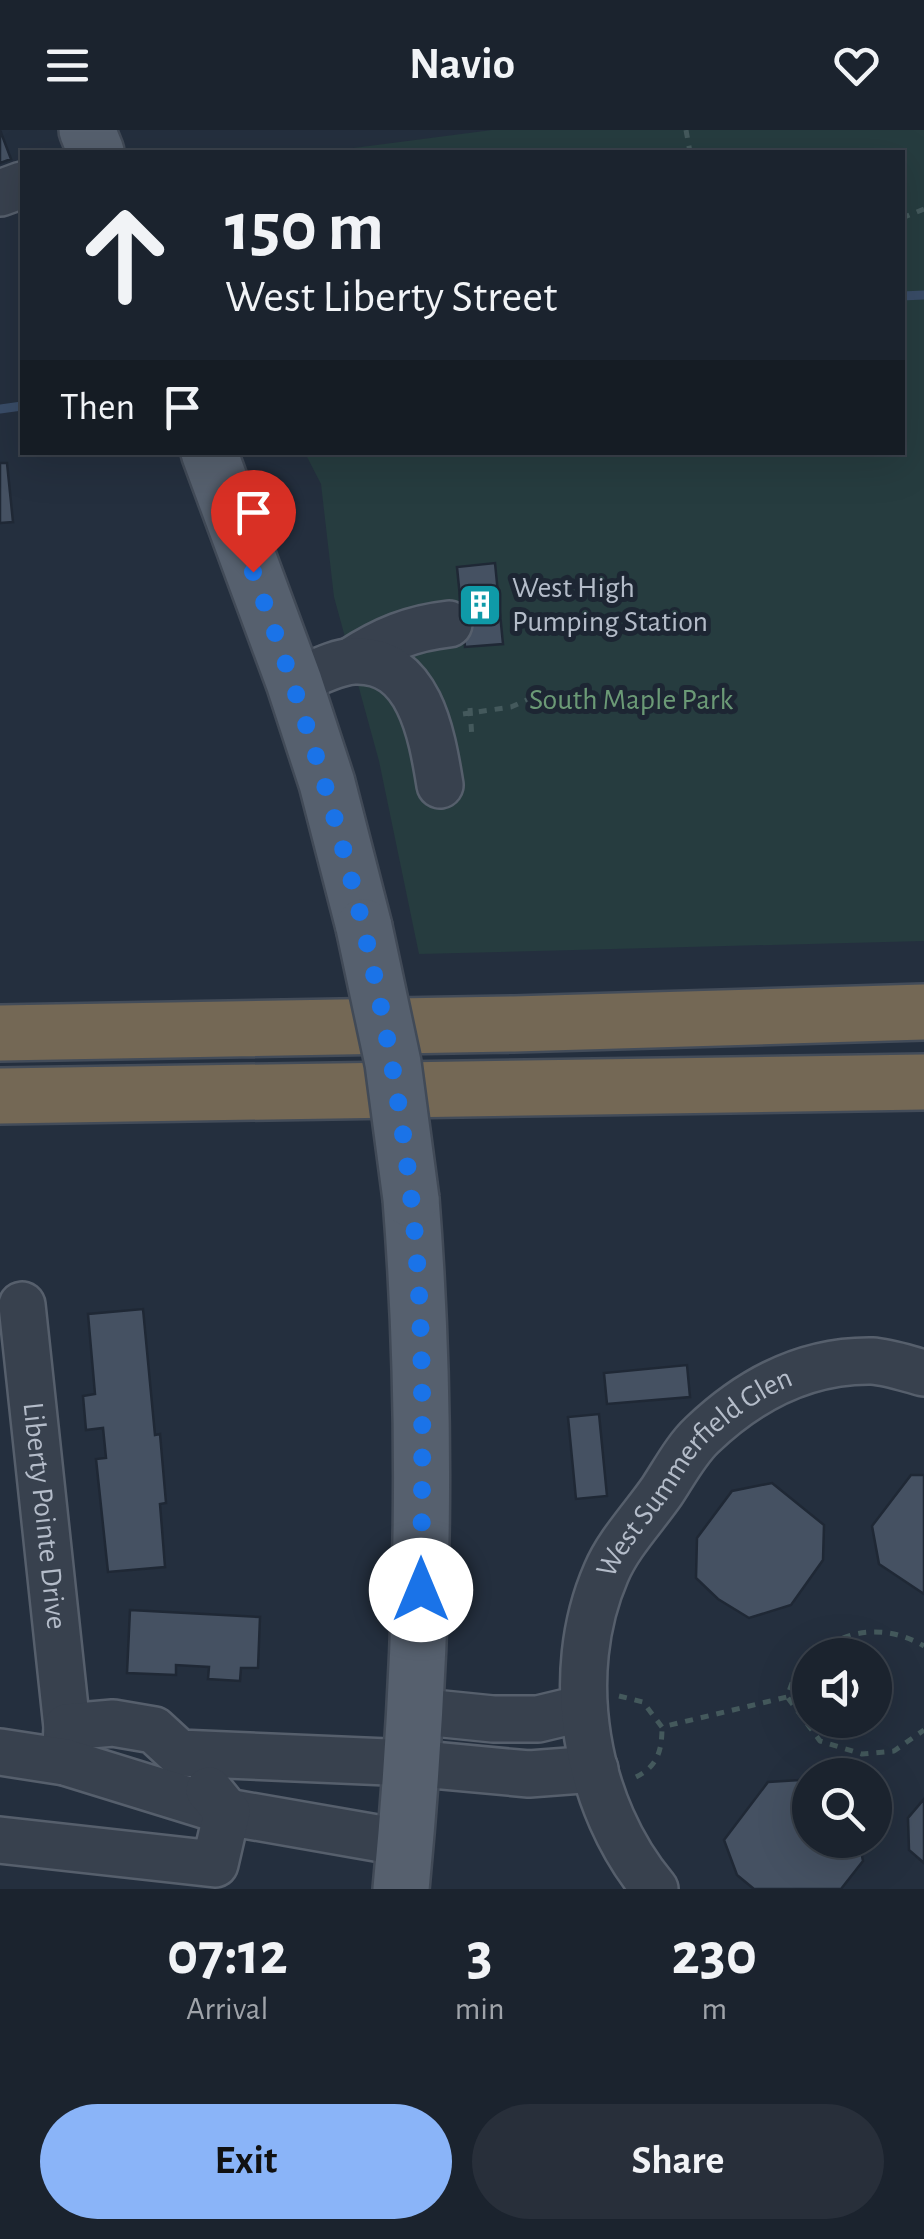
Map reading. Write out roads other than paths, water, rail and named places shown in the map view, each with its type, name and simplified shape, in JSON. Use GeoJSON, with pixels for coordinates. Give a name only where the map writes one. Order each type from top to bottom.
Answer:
{"type":"FeatureCollection","features":[{"type":"Feature","properties":{"kind":"highway"},"geometry":{"type":"LineString","coordinates":[[0,1033],[924,1012]]}},
{"type":"Feature","properties":{"kind":"highway"},"geometry":{"type":"LineString","coordinates":[[0,1096],[924,1082]]}},
{"type":"Feature","properties":{"kind":"main road"},"geometry":{"type":"LineString","coordinates":[[210,455],[327,783],[393,1063],[412,1199],[418,1282],[422,1513],[420,1629],[403,1866]]}},
{"type":"Feature","properties":{"kind":"street"},"geometry":{"type":"LineString","coordinates":[[294,682],[352,661],[430,615]]}},
{"type":"Feature","properties":{"kind":"street"},"geometry":{"type":"LineString","coordinates":[[352,661],[381,664],[402,679],[430,725],[440,785]]}},
{"type":"Feature","properties":{"kind":"street","name":"Liberty Pointe Drive"},"geometry":{"type":"LineString","coordinates":[[22,1305],[66,1744]]}},
{"type":"Feature","properties":{"kind":"street","name":"West Summerfield Glen"},"geometry":{"type":"LineString","coordinates":[[655,1889],[638,1868],[605,1807],[610,1776],[598,1701],[584,1664],[591,1613],[607,1569],[700,1436],[762,1388],[812,1366],[875,1361],[924,1374]]}},
{"type":"Feature","properties":{"kind":"street"},"geometry":{"type":"LineString","coordinates":[[178,1753],[412,1737],[493,1719],[538,1719],[598,1701]]}},
{"type":"Feature","properties":{"kind":"street"},"geometry":{"type":"LineString","coordinates":[[0,1752],[66,1744],[113,1723],[154,1730],[227,1812]]}},
{"type":"Feature","properties":{"kind":"street"},"geometry":{"type":"LineString","coordinates":[[412,1737],[462,1770],[610,1776]]}},
{"type":"Feature","properties":{"kind":"street"},"geometry":{"type":"LineString","coordinates":[[66,1744],[227,1812],[403,1866]]}},
{"type":"Feature","properties":{"kind":"street"},"geometry":{"type":"LineString","coordinates":[[0,1840],[216,1864],[227,1812]]}},
{"type":"Feature","properties":{"kind":"waterway"},"geometry":{"type":"LineString","coordinates":[[905,296],[924,295]]}},
{"type":"Feature","properties":{"kind":"waterway"},"geometry":{"type":"LineString","coordinates":[[0,409],[20,406]]}},
{"type":"Feature","properties":{"kind":"place","name":"West High Pumping Station"},"geometry":{"type":"Point","coordinates":[480,605]}},
{"type":"Feature","properties":{"kind":"park label","name":"South Maple Park"},"geometry":{"type":"Point","coordinates":[631,700]}}]}
